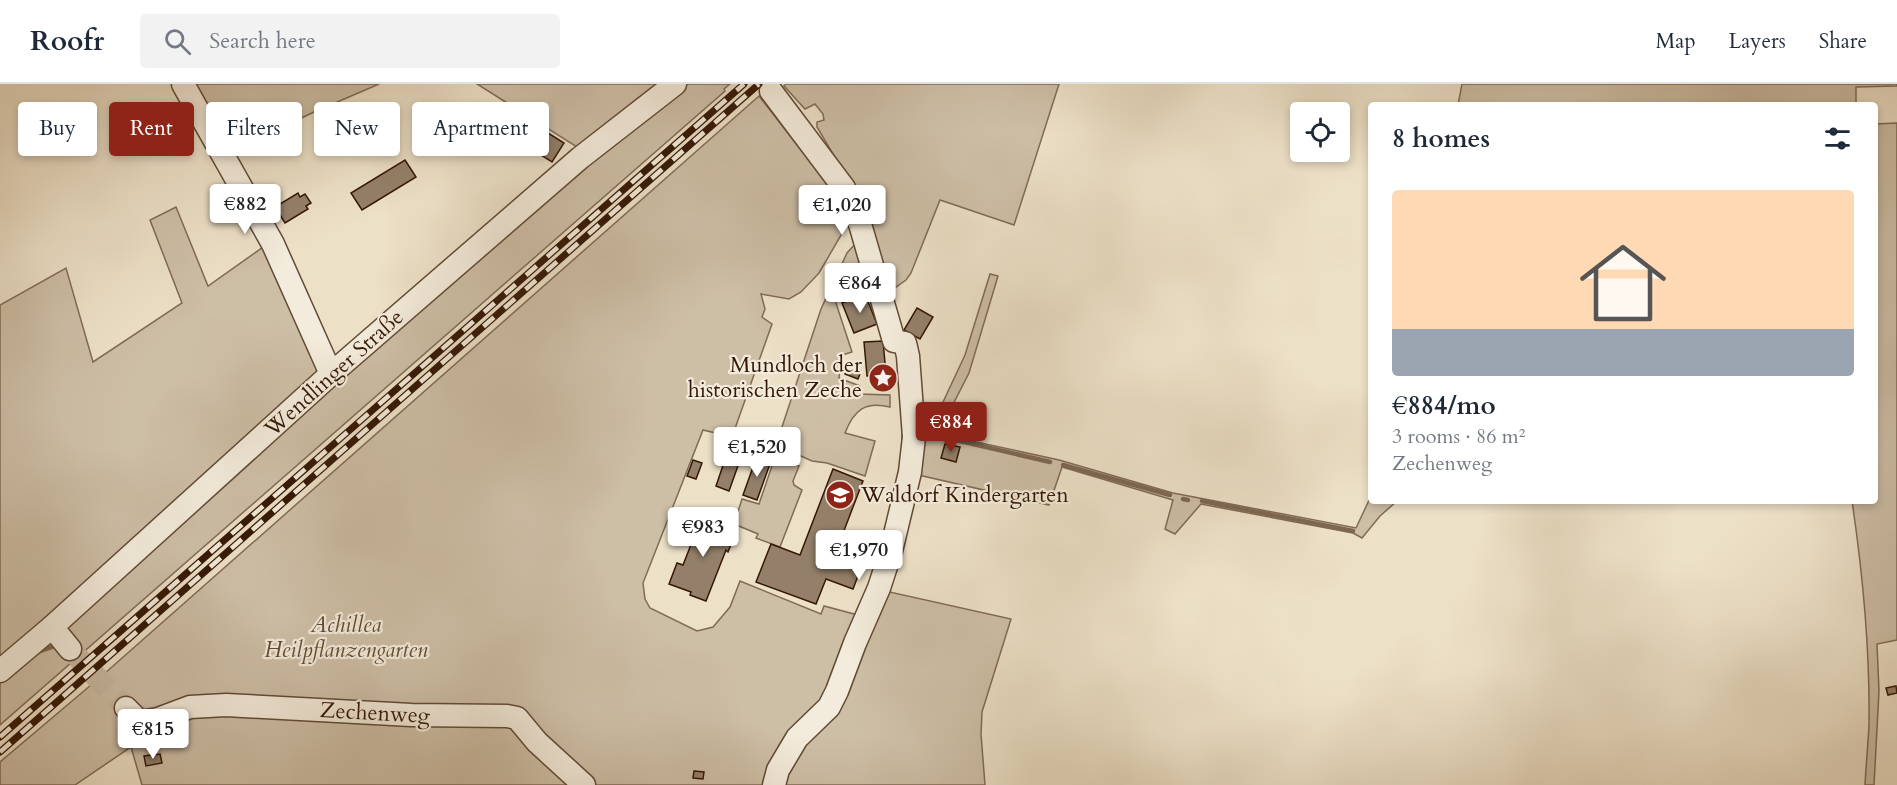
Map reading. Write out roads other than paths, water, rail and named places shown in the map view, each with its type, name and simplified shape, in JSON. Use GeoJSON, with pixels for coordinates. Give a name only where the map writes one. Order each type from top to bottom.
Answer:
{"type":"FeatureCollection","features":[{"type":"Feature","properties":{"kind":"street"},"geometry":{"type":"LineString","coordinates":[[183,84],[273,244],[331,374]]}},
{"type":"Feature","properties":{"kind":"street","name":"Wendlinger Straße"},"geometry":{"type":"LineString","coordinates":[[0,671],[331,374],[580,158],[675,84]]}},
{"type":"Feature","properties":{"kind":"street"},"geometry":{"type":"LineString","coordinates":[[771,91],[844,188],[860,224],[894,341],[904,343],[908,356],[914,437],[910,472],[891,551],[879,588],[837,691],[829,706],[797,738],[778,770],[774,785]]}},
{"type":"Feature","properties":{"kind":"street"},"geometry":{"type":"LineString","coordinates":[[51,627],[70,649]]}},
{"type":"Feature","properties":{"kind":"street","name":"Zechenweg"},"geometry":{"type":"LineString","coordinates":[[133,715],[158,719],[190,707],[226,705],[411,715],[507,716],[517,718],[537,742],[584,785]]}},
{"type":"Feature","properties":{"kind":"waterway"},"geometry":{"type":"LineString","coordinates":[[933,433],[1050,462]]}},
{"type":"Feature","properties":{"kind":"waterway"},"geometry":{"type":"LineString","coordinates":[[1063,465],[1170,495]]}},
{"type":"Feature","properties":{"kind":"waterway"},"geometry":{"type":"LineString","coordinates":[[1183,499],[1188,500]]}},
{"type":"Feature","properties":{"kind":"waterway"},"geometry":{"type":"LineString","coordinates":[[1202,501],[1353,531]]}},
{"type":"Feature","properties":{"kind":"waterway"},"geometry":{"type":"LineString","coordinates":[[38,652],[52,647]]}},
{"type":"Feature","properties":{"kind":"tunnel"},"geometry":{"type":"LineString","coordinates":[[70,649],[126,708]]}},
{"type":"Feature","properties":{"kind":"railway"},"geometry":{"type":"LineString","coordinates":[[0,737],[744,84]]}},
{"type":"Feature","properties":{"kind":"railway"},"geometry":{"type":"LineString","coordinates":[[0,752],[759,84]]}},
{"type":"Feature","properties":{"kind":"place","name":"Mundloch der historischen Zeche"},"geometry":{"type":"Point","coordinates":[883,378]}},
{"type":"Feature","properties":{"kind":"place","name":"Waldorf Kindergarten"},"geometry":{"type":"Point","coordinates":[840,495]}},
{"type":"Feature","properties":{"kind":"park label","name":"Achillea Heilpflanzengarten"},"geometry":{"type":"Point","coordinates":[346,638]}}]}
